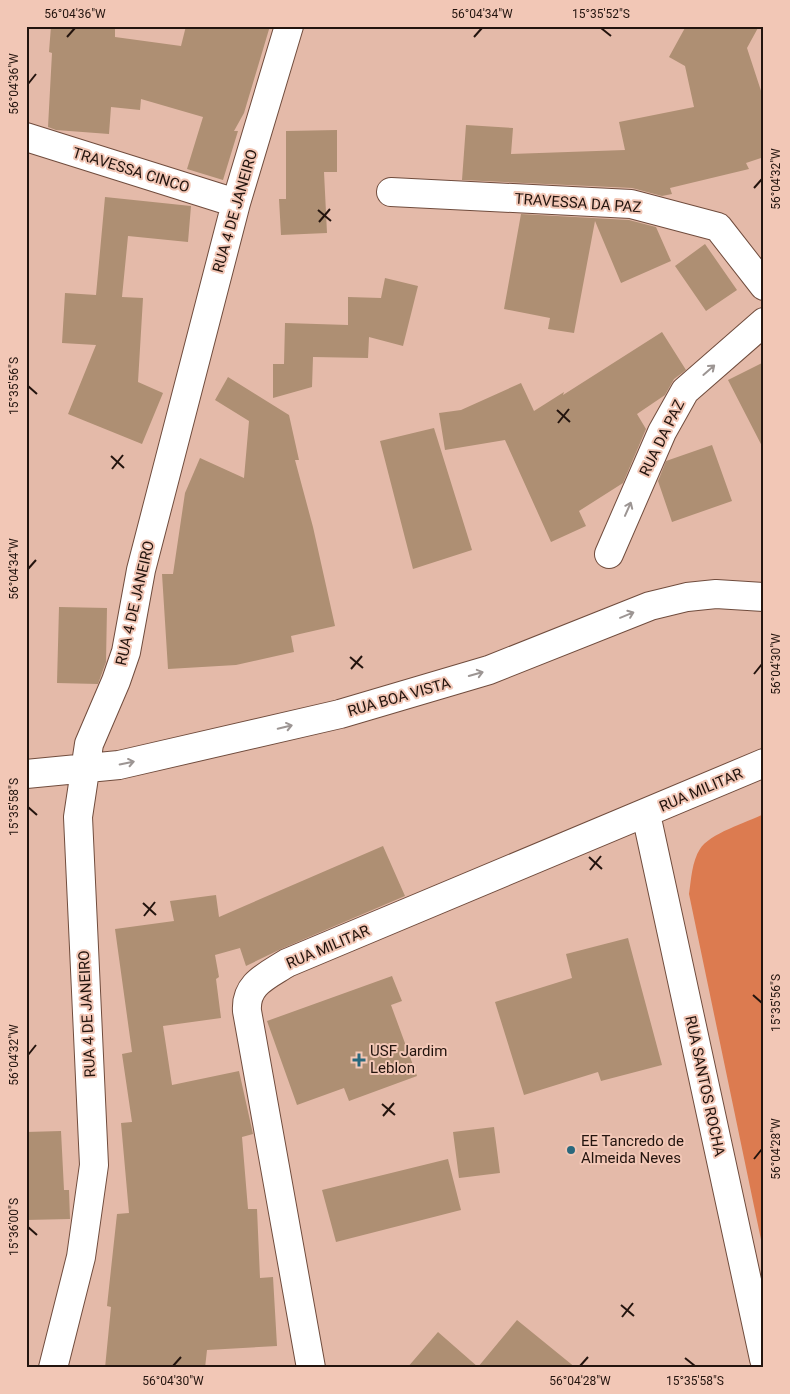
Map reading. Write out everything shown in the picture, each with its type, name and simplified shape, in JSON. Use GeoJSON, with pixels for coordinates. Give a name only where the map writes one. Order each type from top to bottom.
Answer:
{"type":"FeatureCollection","features":[{"type":"Feature","properties":{"kind":"street","name":"RUA 4 DE JANEIRO"},"geometry":{"type":"LineString","coordinates":[[53,1368],[81,1257],[94,1165],[78,817],[84,768],[89,744],[116,681],[126,652],[141,570],[236,202],[289,26]]}},
{"type":"Feature","properties":{"kind":"street","name":"TRAVESSA CINCO"},"geometry":{"type":"LineString","coordinates":[[26,137],[236,202]]}},
{"type":"Feature","properties":{"kind":"street","name":"TRAVESSA DA PAZ"},"geometry":{"type":"LineString","coordinates":[[391,192],[632,204],[718,227],[764,286]]}},
{"type":"Feature","properties":{"kind":"street","name":"RUA DA PAZ"},"geometry":{"type":"LineString","coordinates":[[609,554],[662,432],[685,391],[764,322]]}},
{"type":"Feature","properties":{"kind":"street","name":"RUA BOA VISTA"},"geometry":{"type":"LineString","coordinates":[[26,774],[119,765],[340,714],[489,670],[650,606],[687,597],[716,594],[764,597]]}},
{"type":"Feature","properties":{"kind":"street","name":"RUA MILITAR"},"geometry":{"type":"LineString","coordinates":[[311,1368],[246,1005],[249,992],[260,979],[287,964],[764,763]]}},
{"type":"Feature","properties":{"kind":"street","name":"RUA SANTOS ROCHA"},"geometry":{"type":"LineString","coordinates":[[646,814],[764,1359]]}},
{"type":"Feature","properties":{"kind":"shaded area"},"geometry":{"type":"Polygon","coordinates":[[[764,814],[764,1254],[689,894],[692,871],[700,849],[711,838],[720,833],[764,814]]]}},
{"type":"Feature","properties":{"kind":"building"},"geometry":{"type":"Polygon","coordinates":[[[51,26],[115,26],[115,37],[181,46],[186,26],[270,26],[244,113],[234,131],[238,131],[223,180],[187,169],[203,117],[141,99],[140,110],[111,107],[109,134],[56,130],[48,127],[52,53],[49,52],[51,26]]]}},
{"type":"Feature","properties":{"kind":"building"},"geometry":{"type":"Polygon","coordinates":[[[686,26],[759,26],[747,48],[764,100],[764,157],[746,163],[749,169],[670,188],[672,194],[662,196],[632,188],[462,180],[466,125],[513,128],[511,154],[625,150],[619,122],[694,107],[685,66],[669,57],[686,26]]]}},
{"type":"Feature","properties":{"kind":"building"},"geometry":{"type":"Polygon","coordinates":[[[337,130],[337,172],[324,172],[327,233],[281,235],[279,199],[286,199],[286,131],[337,130]]]}},
{"type":"Feature","properties":{"kind":"building"},"geometry":{"type":"Polygon","coordinates":[[[105,197],[191,206],[188,242],[128,236],[122,297],[143,298],[138,382],[163,393],[142,444],[68,414],[96,345],[62,343],[65,293],[96,295],[105,197]]]}},
{"type":"Feature","properties":{"kind":"building"},"geometry":{"type":"Polygon","coordinates":[[[521,214],[629,220],[656,227],[671,261],[621,283],[595,221],[574,333],[548,329],[550,318],[504,309],[521,214]]]}},
{"type":"Feature","properties":{"kind":"building"},"geometry":{"type":"Polygon","coordinates":[[[705,244],[737,290],[706,311],[675,266],[705,244]]]}},
{"type":"Feature","properties":{"kind":"building"},"geometry":{"type":"Polygon","coordinates":[[[385,278],[418,286],[403,346],[369,337],[368,358],[313,357],[312,387],[273,398],[273,364],[284,364],[285,323],[348,325],[348,297],[381,298],[385,278]]]}},
{"type":"Feature","properties":{"kind":"building"},"geometry":{"type":"Polygon","coordinates":[[[662,332],[686,370],[674,379],[665,395],[637,414],[646,429],[623,483],[579,511],[586,526],[551,542],[505,440],[445,450],[439,413],[461,410],[521,383],[534,411],[564,392],[563,395],[662,332]]]}},
{"type":"Feature","properties":{"kind":"building"},"geometry":{"type":"Polygon","coordinates":[[[764,362],[764,450],[728,380],[764,362]]]}},
{"type":"Feature","properties":{"kind":"building"},"geometry":{"type":"Polygon","coordinates":[[[228,377],[289,415],[299,460],[295,460],[313,527],[335,626],[291,636],[294,652],[236,665],[168,669],[162,574],[173,574],[185,493],[200,458],[244,478],[249,421],[215,400],[228,377]]]}},
{"type":"Feature","properties":{"kind":"building"},"geometry":{"type":"Polygon","coordinates":[[[434,428],[472,550],[413,569],[380,441],[434,428]]]}},
{"type":"Feature","properties":{"kind":"building"},"geometry":{"type":"Polygon","coordinates":[[[712,445],[732,501],[672,522],[658,481],[666,461],[712,445]]]}},
{"type":"Feature","properties":{"kind":"building"},"geometry":{"type":"Polygon","coordinates":[[[59,607],[107,608],[106,662],[98,684],[57,683],[59,607]]]}},
{"type":"Feature","properties":{"kind":"building"},"geometry":{"type":"Polygon","coordinates":[[[383,846],[405,896],[246,966],[240,948],[215,955],[219,977],[216,979],[221,1018],[163,1026],[172,1085],[239,1071],[253,1134],[242,1137],[248,1209],[257,1209],[260,1278],[273,1277],[277,1346],[207,1350],[205,1368],[105,1368],[111,1307],[107,1306],[117,1214],[129,1213],[121,1123],[132,1122],[122,1054],[132,1052],[115,929],[174,921],[170,901],[216,895],[219,917],[383,846]]]}},
{"type":"Feature","properties":{"kind":"building"},"geometry":{"type":"Polygon","coordinates":[[[628,938],[662,1065],[601,1081],[598,1072],[524,1095],[495,1002],[572,978],[566,954],[628,938]]]}},
{"type":"Feature","properties":{"kind":"building"},"geometry":{"type":"Polygon","coordinates":[[[392,976],[402,1001],[391,1005],[417,1076],[349,1101],[344,1088],[297,1105],[267,1021],[392,976]]]}},
{"type":"Feature","properties":{"kind":"building"},"geometry":{"type":"Polygon","coordinates":[[[494,1127],[500,1173],[459,1178],[453,1132],[494,1127]]]}},
{"type":"Feature","properties":{"kind":"building"},"geometry":{"type":"Polygon","coordinates":[[[61,1131],[64,1190],[69,1190],[70,1219],[26,1220],[26,1132],[61,1131]]]}},
{"type":"Feature","properties":{"kind":"building"},"geometry":{"type":"Polygon","coordinates":[[[448,1159],[461,1210],[336,1242],[322,1190],[448,1159]]]}},
{"type":"Feature","properties":{"kind":"building"},"geometry":{"type":"Polygon","coordinates":[[[517,1320],[576,1368],[407,1368],[438,1332],[478,1367],[517,1320]]]}},
{"type":"Feature","properties":{"kind":"place","name":"USF Jardim Leblon"},"geometry":{"type":"Point","coordinates":[359,1060]}},
{"type":"Feature","properties":{"kind":"place","name":"EE Tancredo de Almeida Neves"},"geometry":{"type":"Point","coordinates":[571,1150]}}]}
